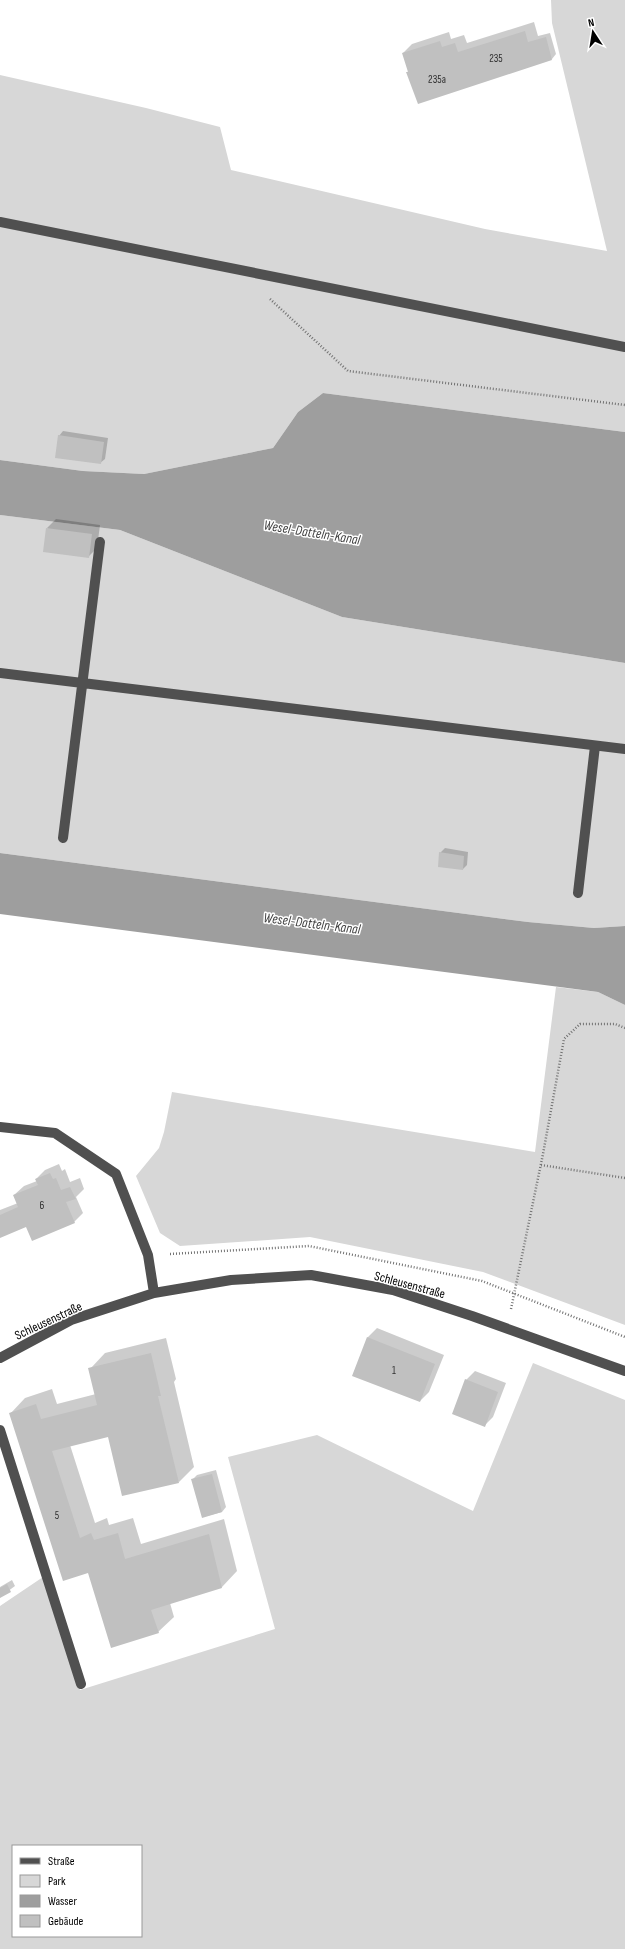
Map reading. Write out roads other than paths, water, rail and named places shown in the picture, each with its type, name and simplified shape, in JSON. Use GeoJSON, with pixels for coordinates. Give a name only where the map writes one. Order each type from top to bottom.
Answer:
{"type":"FeatureCollection","features":[{"type":"Feature","properties":{"kind":"street"},"geometry":{"type":"LineString","coordinates":[[0,222],[625,347]]}},
{"type":"Feature","properties":{"kind":"street"},"geometry":{"type":"LineString","coordinates":[[63,838],[81,683],[100,542]]}},
{"type":"Feature","properties":{"kind":"street"},"geometry":{"type":"LineString","coordinates":[[0,673],[625,749]]}},
{"type":"Feature","properties":{"kind":"street"},"geometry":{"type":"LineString","coordinates":[[578,893],[595,746]]}},
{"type":"Feature","properties":{"kind":"street"},"geometry":{"type":"LineString","coordinates":[[0,1127],[55,1133],[116,1174],[148,1255],[154,1293]]}},
{"type":"Feature","properties":{"kind":"street","name":"Schleusenstraße"},"geometry":{"type":"LineString","coordinates":[[0,1358],[71,1320],[154,1293],[231,1280],[311,1275],[393,1290],[506,1328],[625,1371]]}},
{"type":"Feature","properties":{"kind":"street"},"geometry":{"type":"LineString","coordinates":[[0,1430],[81,1684]]}},
{"type":"Feature","properties":{"kind":"water","name":"Wesel-Datteln-Kanal"},"geometry":{"type":"Polygon","coordinates":[[[323,393],[625,432],[625,663],[342,617],[120,530],[0,515],[0,460],[83,471],[144,474],[273,448],[298,412],[323,393]]]}},
{"type":"Feature","properties":{"kind":"water","name":"Wesel-Datteln-Kanal"},"geometry":{"type":"Polygon","coordinates":[[[0,853],[528,922],[594,928],[625,926],[625,1005],[598,992],[0,914],[0,853]]]}}]}
